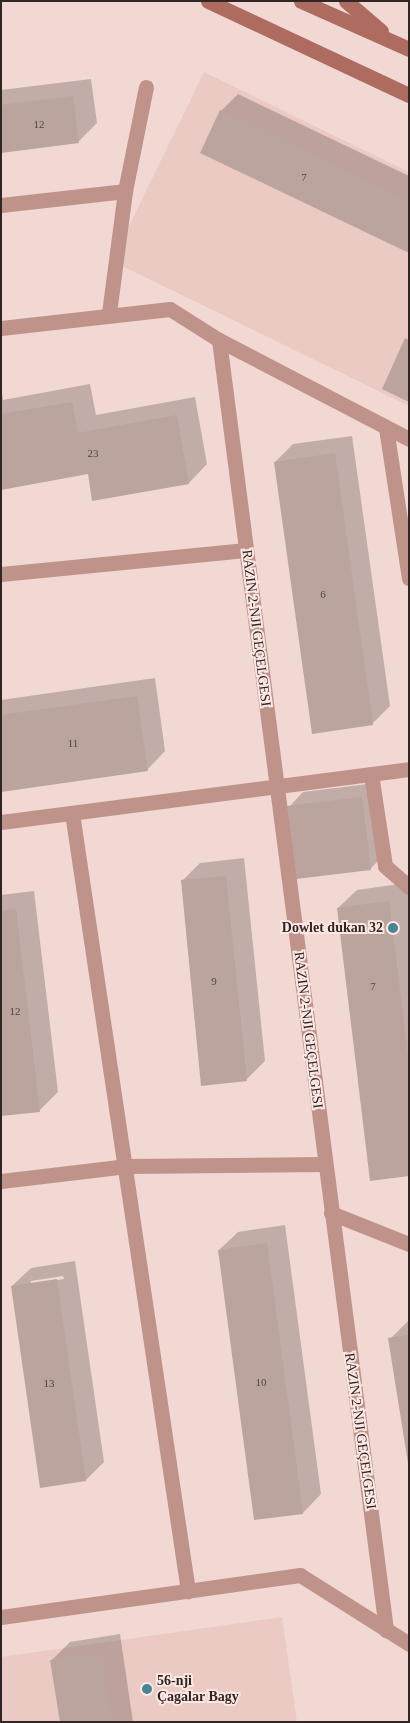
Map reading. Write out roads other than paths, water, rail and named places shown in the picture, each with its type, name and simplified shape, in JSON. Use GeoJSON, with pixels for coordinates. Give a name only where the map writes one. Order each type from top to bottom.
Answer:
{"type":"FeatureCollection","features":[{"type":"Feature","properties":{"kind":"main road"},"geometry":{"type":"LineString","coordinates":[[208,1],[409,95]]}},
{"type":"Feature","properties":{"kind":"main road"},"geometry":{"type":"LineString","coordinates":[[301,1],[409,49]]}},
{"type":"Feature","properties":{"kind":"main road"},"geometry":{"type":"LineString","coordinates":[[346,1],[391,40]]}},
{"type":"Feature","properties":{"kind":"street"},"geometry":{"type":"LineString","coordinates":[[110,313],[125,191],[146,87]]}},
{"type":"Feature","properties":{"kind":"street"},"geometry":{"type":"LineString","coordinates":[[1,205],[125,191]]}},
{"type":"Feature","properties":{"kind":"street"},"geometry":{"type":"LineString","coordinates":[[1,328],[110,313],[170,309],[219,340],[409,439]]}},
{"type":"Feature","properties":{"kind":"street","name":"RAZIN 2-NJI GEÇELGESI"},"geometry":{"type":"LineString","coordinates":[[219,340],[386,1630]]}},
{"type":"Feature","properties":{"kind":"street"},"geometry":{"type":"LineString","coordinates":[[386,428],[409,578]]}},
{"type":"Feature","properties":{"kind":"street"},"geometry":{"type":"LineString","coordinates":[[1,574],[246,550]]}},
{"type":"Feature","properties":{"kind":"street"},"geometry":{"type":"LineString","coordinates":[[1,822],[409,769]]}},
{"type":"Feature","properties":{"kind":"street"},"geometry":{"type":"LineString","coordinates":[[371,774],[385,866],[409,887]]}},
{"type":"Feature","properties":{"kind":"street"},"geometry":{"type":"LineString","coordinates":[[72,812],[127,1166],[188,1591]]}},
{"type":"Feature","properties":{"kind":"street"},"geometry":{"type":"LineString","coordinates":[[1,1181],[127,1166],[325,1164]]}},
{"type":"Feature","properties":{"kind":"street"},"geometry":{"type":"LineString","coordinates":[[331,1213],[409,1244]]}},
{"type":"Feature","properties":{"kind":"street"},"geometry":{"type":"LineString","coordinates":[[1,1618],[300,1575],[409,1644]]}},
{"type":"Feature","properties":{"kind":"place","name":"Dowlet dukan 32"},"geometry":{"type":"Point","coordinates":[393,928]}},
{"type":"Feature","properties":{"kind":"place","name":"56-nji Çagalar Bagy"},"geometry":{"type":"Point","coordinates":[147,1689]}}]}
